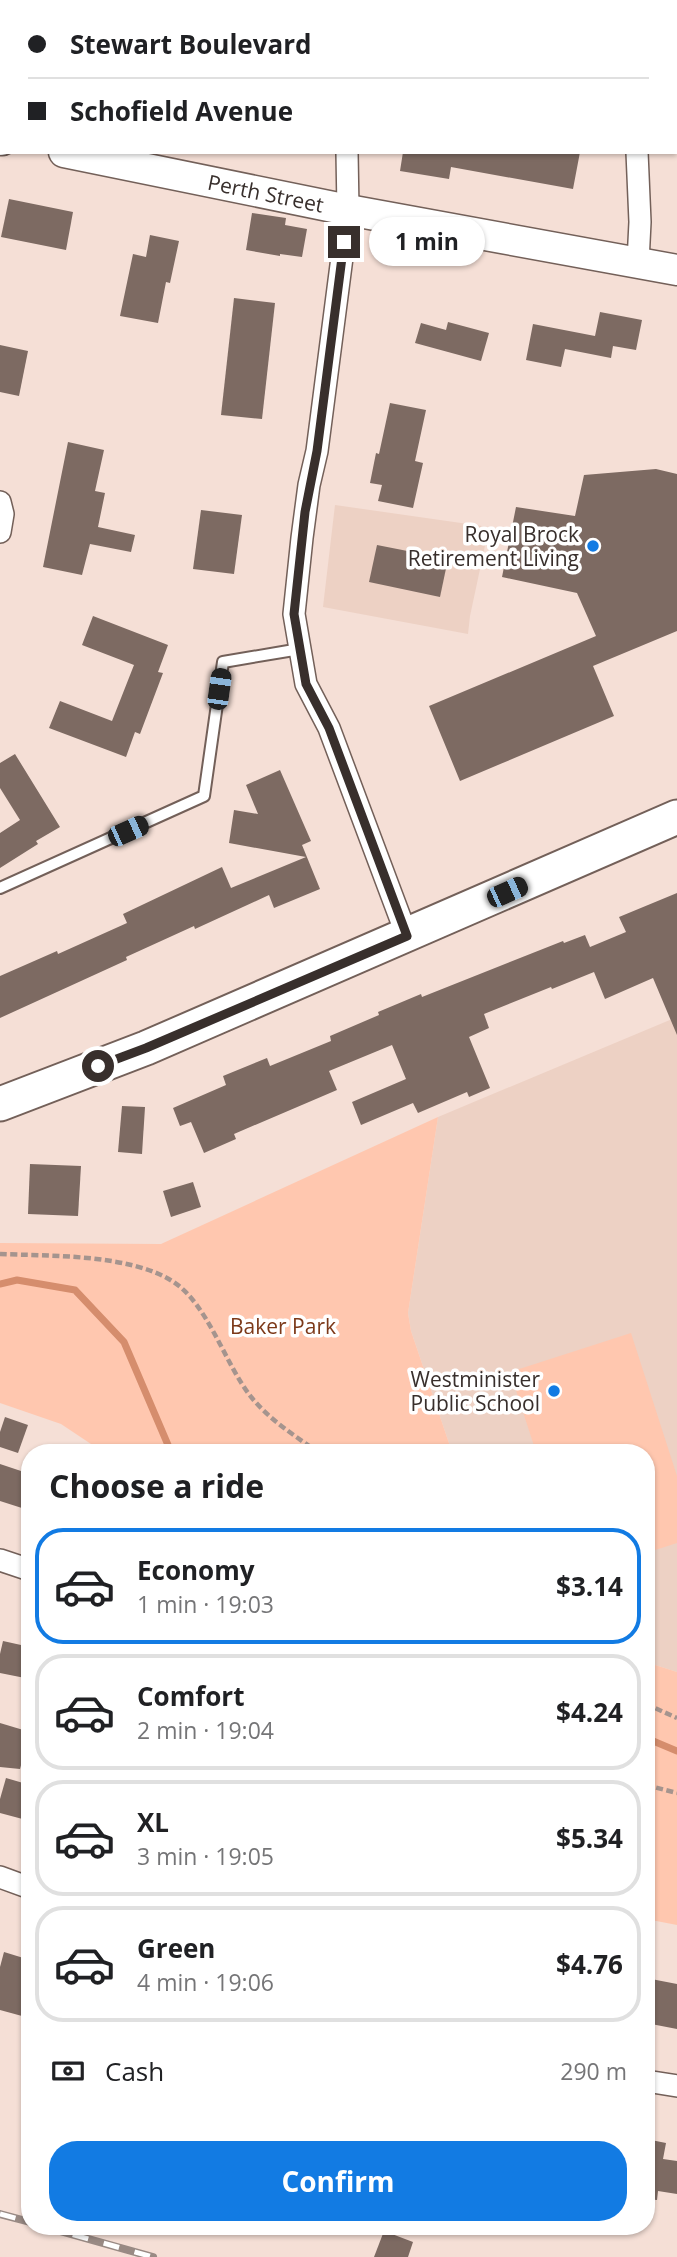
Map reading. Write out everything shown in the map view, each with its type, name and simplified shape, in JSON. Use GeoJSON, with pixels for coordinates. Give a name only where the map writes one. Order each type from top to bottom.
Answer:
{"type":"FeatureCollection","features":[{"type":"Feature","properties":{"kind":"main road"},"geometry":{"type":"LineString","coordinates":[[0,1104],[146,1048],[677,817]]}},
{"type":"Feature","properties":{"kind":"street","name":"Perth Street"},"geometry":{"type":"LineString","coordinates":[[82,154],[108,157],[133,168],[348,210],[677,270]]}},
{"type":"Feature","properties":{"kind":"street"},"geometry":{"type":"LineString","coordinates":[[347,154],[348,210],[317,451],[309,485],[294,614],[306,684],[329,728],[407,936]]}},
{"type":"Feature","properties":{"kind":"street"},"geometry":{"type":"LineString","coordinates":[[637,154],[640,222],[638,262]]}},
{"type":"Feature","properties":{"kind":"street"},"geometry":{"type":"LineString","coordinates":[[0,502],[3,514],[0,532]]}},
{"type":"Feature","properties":{"kind":"street"},"geometry":{"type":"LineString","coordinates":[[0,1560],[21,1567]]}},
{"type":"Feature","properties":{"kind":"street"},"geometry":{"type":"LineString","coordinates":[[0,1877],[21,1885]]}},
{"type":"Feature","properties":{"kind":"street"},"geometry":{"type":"LineString","coordinates":[[655,2082],[677,2086]]}},
{"type":"Feature","properties":{"kind":"lane"},"geometry":{"type":"LineString","coordinates":[[0,888],[204,796],[223,662],[300,649]]}},
{"type":"Feature","properties":{"kind":"path"},"geometry":{"type":"LineString","coordinates":[[0,1254],[85,1257],[151,1270],[174,1282],[192,1298],[252,1398],[272,1418],[307,1444]]}},
{"type":"Feature","properties":{"kind":"path"},"geometry":{"type":"LineString","coordinates":[[655,1708],[677,1718]]}},
{"type":"Feature","properties":{"kind":"path"},"geometry":{"type":"LineString","coordinates":[[655,1787],[677,1793]]}},
{"type":"Feature","properties":{"kind":"shaded area"},"geometry":{"type":"Polygon","coordinates":[[[335,505],[489,527],[468,634],[323,607],[335,505]]]}},
{"type":"Feature","properties":{"kind":"shaded area"},"geometry":{"type":"Polygon","coordinates":[[[677,1017],[677,1672],[655,1665],[655,1444],[449,1444],[411,1331],[408,1313],[438,1117],[677,1017]]]}},
{"type":"Feature","properties":{"kind":"green space","name":"Baker Park"},"geometry":{"type":"Polygon","coordinates":[[[438,1117],[408,1313],[411,1331],[449,1444],[91,1444],[61,1424],[0,1403],[0,1243],[161,1244],[438,1117]]]}},
{"type":"Feature","properties":{"kind":"green space"},"geometry":{"type":"Polygon","coordinates":[[[631,1333],[677,1476],[677,1543],[655,1550],[655,1444],[533,1444],[510,1372],[631,1333]]]}},
{"type":"Feature","properties":{"kind":"green space"},"geometry":{"type":"Polygon","coordinates":[[[655,1665],[677,1672],[677,1925],[655,1921],[655,1665]]]}},
{"type":"Feature","properties":{"kind":"building"},"geometry":{"type":"Polygon","coordinates":[[[403,154],[580,154],[573,189],[451,167],[449,179],[400,171],[403,154]]]}},
{"type":"Feature","properties":{"kind":"building"},"geometry":{"type":"Polygon","coordinates":[[[9,199],[73,212],[66,250],[1,237],[9,199]]]}},
{"type":"Feature","properties":{"kind":"building"},"geometry":{"type":"Polygon","coordinates":[[[252,213],[286,218],[285,225],[307,229],[302,257],[246,250],[252,213]]]}},
{"type":"Feature","properties":{"kind":"building"},"geometry":{"type":"Polygon","coordinates":[[[150,235],[179,241],[170,283],[166,282],[158,323],[120,316],[133,254],[146,257],[150,235]]]}},
{"type":"Feature","properties":{"kind":"building"},"geometry":{"type":"Polygon","coordinates":[[[234,298],[275,303],[262,419],[221,415],[234,298]]]}},
{"type":"Feature","properties":{"kind":"building"},"geometry":{"type":"Polygon","coordinates":[[[600,312],[642,320],[636,350],[613,346],[611,358],[565,349],[561,367],[526,360],[533,324],[595,336],[600,312]]]}},
{"type":"Feature","properties":{"kind":"building"},"geometry":{"type":"Polygon","coordinates":[[[448,322],[489,333],[481,361],[415,343],[421,323],[446,330],[448,322]]]}},
{"type":"Feature","properties":{"kind":"building"},"geometry":{"type":"Polygon","coordinates":[[[0,345],[28,351],[19,396],[0,392],[0,345]]]}},
{"type":"Feature","properties":{"kind":"building"},"geometry":{"type":"Polygon","coordinates":[[[390,403],[426,410],[415,461],[423,463],[413,508],[378,501],[382,485],[370,483],[390,403]]]}},
{"type":"Feature","properties":{"kind":"building"},"geometry":{"type":"Polygon","coordinates":[[[68,442],[104,450],[95,491],[105,493],[98,527],[135,535],[131,552],[90,544],[82,575],[43,567],[68,442]]]}},
{"type":"Feature","properties":{"kind":"building","name":"Royal Brock Retirement Living"},"geometry":{"type":"Polygon","coordinates":[[[656,469],[677,474],[677,631],[593,666],[614,716],[460,781],[429,706],[596,636],[577,593],[502,577],[516,507],[575,516],[584,475],[656,469]]]}},
{"type":"Feature","properties":{"kind":"building"},"geometry":{"type":"Polygon","coordinates":[[[201,510],[242,515],[234,574],[193,569],[201,510]]]}},
{"type":"Feature","properties":{"kind":"building"},"geometry":{"type":"Polygon","coordinates":[[[377,545],[448,559],[440,597],[369,582],[377,545]]]}},
{"type":"Feature","properties":{"kind":"building"},"geometry":{"type":"Polygon","coordinates":[[[93,616],[168,645],[158,672],[163,673],[140,734],[135,732],[126,757],[49,728],[60,701],[112,721],[134,665],[82,645],[93,616]]]}},
{"type":"Feature","properties":{"kind":"building"},"geometry":{"type":"Polygon","coordinates":[[[15,754],[60,827],[0,868],[0,833],[20,820],[0,788],[0,763],[15,754]]]}},
{"type":"Feature","properties":{"kind":"building"},"geometry":{"type":"Polygon","coordinates":[[[280,770],[311,841],[302,845],[320,889],[274,908],[269,895],[126,957],[127,960],[0,1018],[0,976],[127,923],[123,914],[222,867],[231,888],[306,857],[229,843],[234,810],[258,814],[246,785],[280,770]]]}},
{"type":"Feature","properties":{"kind":"building"},"geometry":{"type":"Polygon","coordinates":[[[677,893],[677,1035],[653,978],[605,999],[594,972],[484,1014],[489,1028],[469,1037],[490,1088],[469,1097],[467,1092],[418,1113],[413,1103],[361,1125],[352,1102],[406,1079],[392,1045],[329,1071],[337,1090],[234,1134],[236,1139],[204,1153],[191,1122],[180,1126],[173,1108],[226,1085],[223,1076],[267,1058],[270,1066],[331,1041],[330,1036],[379,1015],[378,1012],[563,941],[564,943],[585,935],[590,947],[626,932],[619,917],[677,893]]]}},
{"type":"Feature","properties":{"kind":"building"},"geometry":{"type":"Polygon","coordinates":[[[122,1106],[145,1107],[142,1154],[118,1152],[122,1106]]]}},
{"type":"Feature","properties":{"kind":"building"},"geometry":{"type":"Polygon","coordinates":[[[30,1164],[81,1166],[78,1216],[28,1214],[30,1164]]]}},
{"type":"Feature","properties":{"kind":"building"},"geometry":{"type":"Polygon","coordinates":[[[193,1182],[201,1207],[171,1217],[163,1191],[193,1182]]]}},
{"type":"Feature","properties":{"kind":"building"},"geometry":{"type":"Polygon","coordinates":[[[5,1417],[28,1425],[18,1453],[0,1447],[0,1432],[5,1417]]]}},
{"type":"Feature","properties":{"kind":"building"},"geometry":{"type":"Polygon","coordinates":[[[0,1464],[21,1471],[21,1508],[0,1501],[0,1464]]]}},
{"type":"Feature","properties":{"kind":"building"},"geometry":{"type":"Polygon","coordinates":[[[3,1641],[21,1645],[21,1677],[0,1673],[3,1641]]]}},
{"type":"Feature","properties":{"kind":"building"},"geometry":{"type":"Polygon","coordinates":[[[0,1723],[21,1729],[21,1765],[20,1769],[0,1767],[0,1723]]]}},
{"type":"Feature","properties":{"kind":"building"},"geometry":{"type":"Polygon","coordinates":[[[6,1778],[21,1782],[21,1819],[0,1813],[0,1799],[6,1778]]]}},
{"type":"Feature","properties":{"kind":"building"},"geometry":{"type":"Polygon","coordinates":[[[4,1952],[21,1957],[21,2016],[0,2010],[0,1967],[4,1952]]]}},
{"type":"Feature","properties":{"kind":"building"},"geometry":{"type":"Polygon","coordinates":[[[655,1980],[677,1984],[677,2029],[655,2025],[655,1980]]]}},
{"type":"Feature","properties":{"kind":"building"},"geometry":{"type":"Polygon","coordinates":[[[655,2141],[666,2143],[663,2159],[677,2161],[677,2194],[658,2191],[657,2200],[655,2141]]]}},
{"type":"Feature","properties":{"kind":"building"},"geometry":{"type":"Polygon","coordinates":[[[382,2235],[395,2235],[413,2242],[408,2257],[374,2257],[382,2235]]]}},
{"type":"Feature","properties":{"kind":"waterway"},"geometry":{"type":"LineString","coordinates":[[0,1284],[17,1280],[75,1290],[124,1342],[168,1444]]}},
{"type":"Feature","properties":{"kind":"waterway"},"geometry":{"type":"LineString","coordinates":[[655,1742],[677,1751]]}},
{"type":"Feature","properties":{"kind":"railway"},"geometry":{"type":"LineString","coordinates":[[0,2214],[21,2220]]}},
{"type":"Feature","properties":{"kind":"railway"},"geometry":{"type":"LineString","coordinates":[[74,2235],[153,2257]]}},
{"type":"Feature","properties":{"kind":"place","name":"Royal Brock Retirement Living"},"geometry":{"type":"Point","coordinates":[593,546]}},
{"type":"Feature","properties":{"kind":"place","name":"Westminister Public School"},"geometry":{"type":"Point","coordinates":[554,1391]}},
{"type":"Feature","properties":{"kind":"route"},"geometry":{"type":"LineString","coordinates":[[98,1066],[407,936],[329,728],[306,684],[294,614],[305,512],[317,451],[344,242]]}}]}
